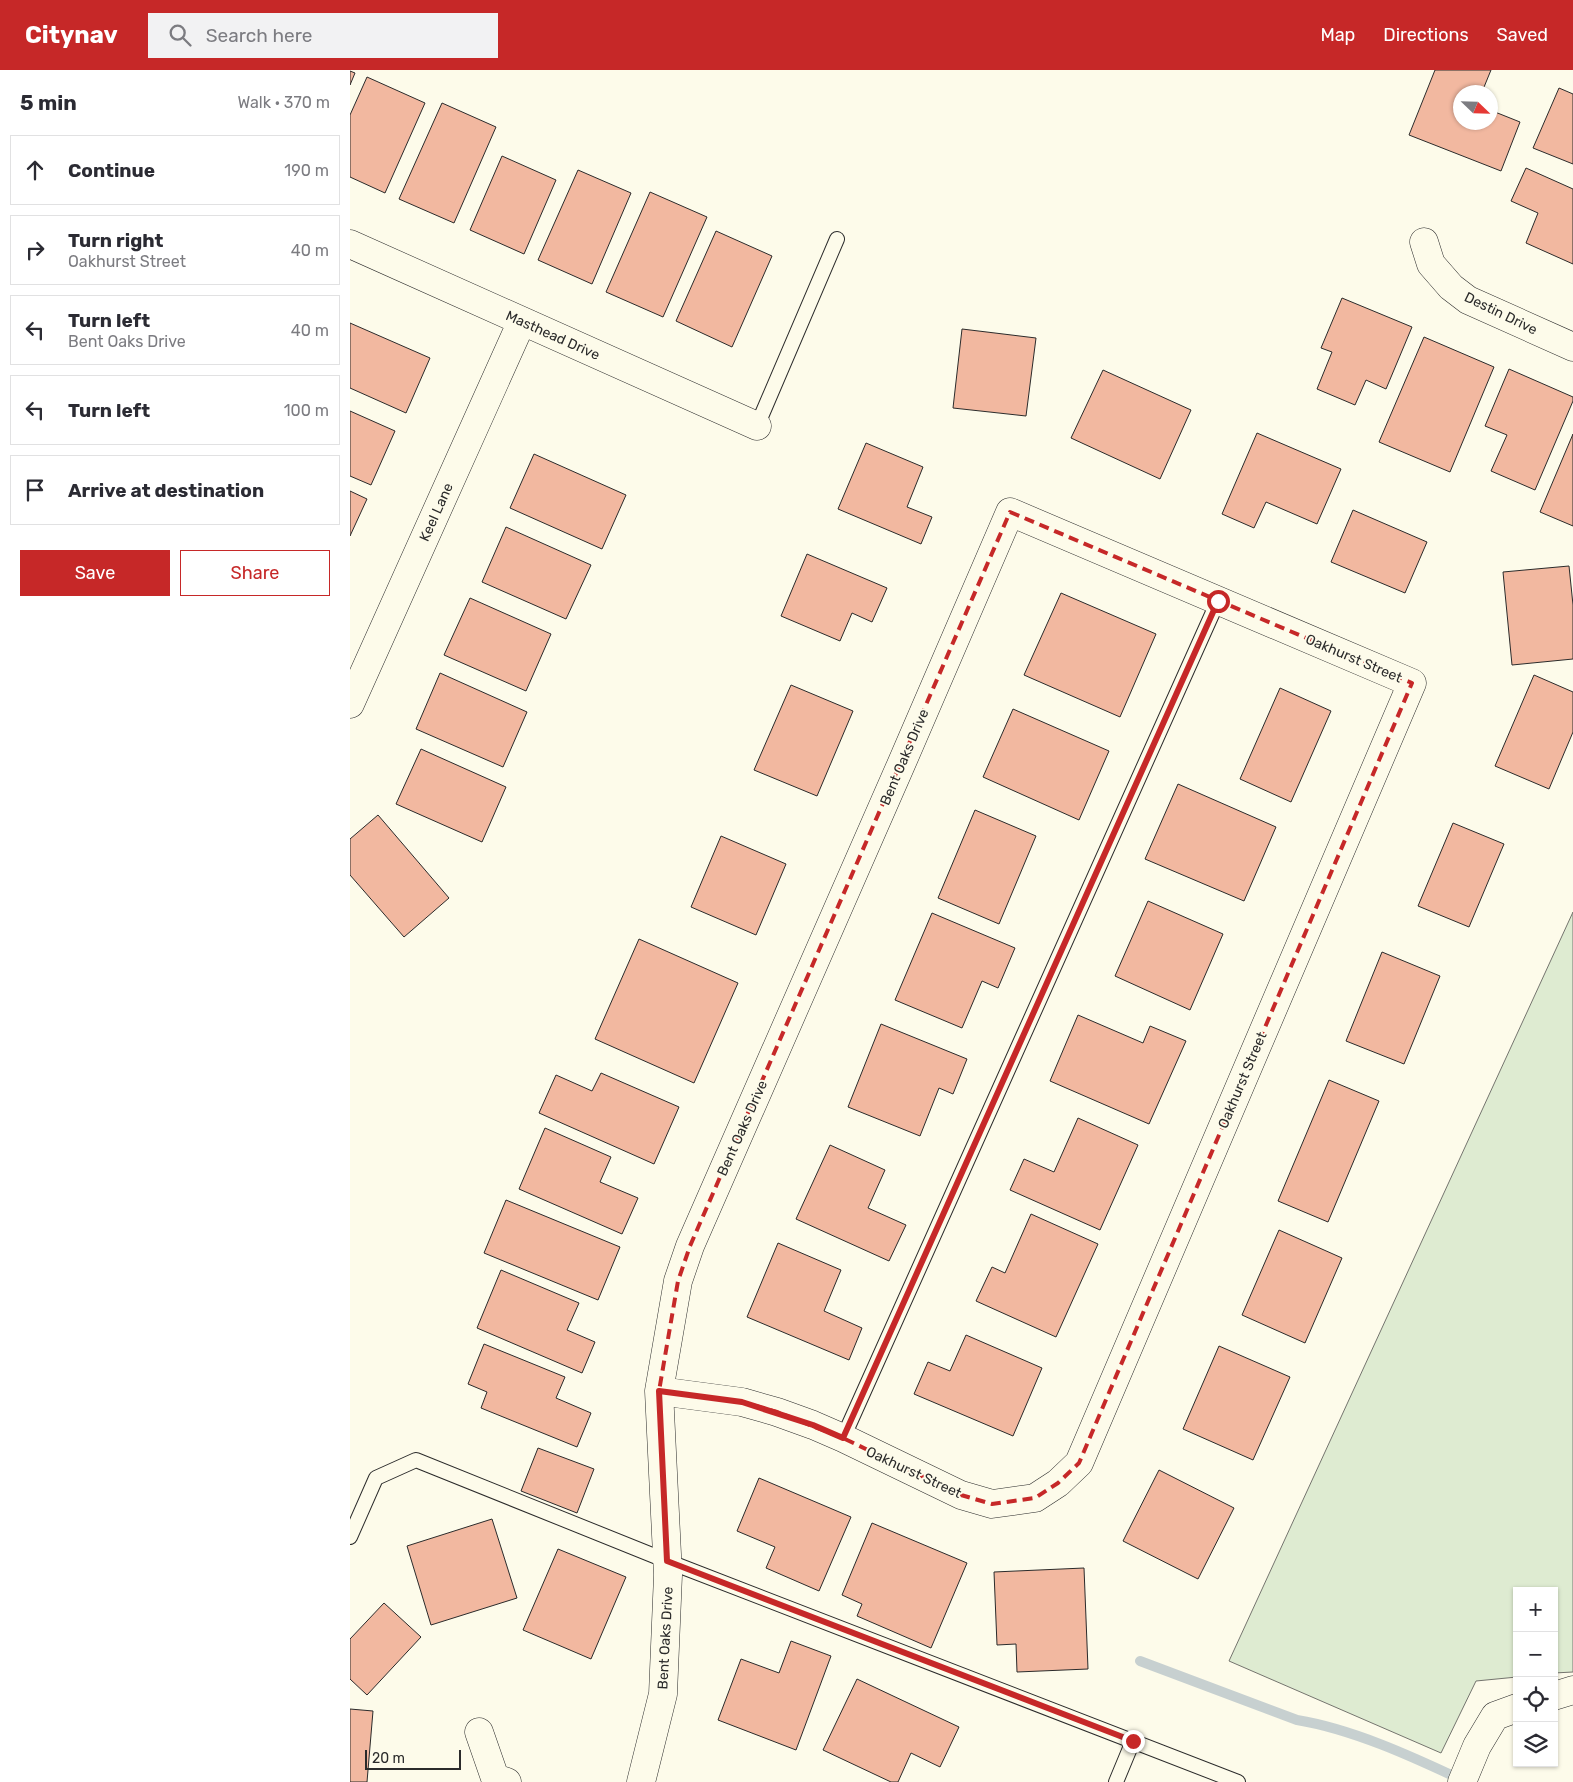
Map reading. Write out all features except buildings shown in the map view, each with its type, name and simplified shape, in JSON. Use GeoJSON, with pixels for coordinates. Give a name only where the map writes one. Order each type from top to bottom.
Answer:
{"type":"FeatureCollection","features":[{"type":"Feature","properties":{"kind":"street","name":"Destin Drive"},"geometry":{"type":"LineString","coordinates":[[1424,242],[1432,264],[1451,287],[1468,300],[1573,348]]}},
{"type":"Feature","properties":{"kind":"street","name":"Masthead Drive"},"geometry":{"type":"LineString","coordinates":[[350,244],[756,426]]}},
{"type":"Feature","properties":{"kind":"street","name":"Keel Lane"},"geometry":{"type":"LineString","coordinates":[[350,704],[522,321]]}},
{"type":"Feature","properties":{"kind":"street","name":"Oakhurst Street"},"geometry":{"type":"LineString","coordinates":[[659,1391],[742,1402],[813,1425],[961,1495],[992,1504],[1035,1498],[1058,1483],[1078,1463],[1412,683],[1010,512]]}},
{"type":"Feature","properties":{"kind":"street","name":"Bent Oaks Drive"},"geometry":{"type":"LineString","coordinates":[[641,1782],[663,1694],[667,1561],[659,1391],[678,1281],[690,1246],[1010,512]]}},
{"type":"Feature","properties":{"kind":"street"},"geometry":{"type":"LineString","coordinates":[[1558,1695],[1573,1690]]}},
{"type":"Feature","properties":{"kind":"street"},"geometry":{"type":"LineString","coordinates":[[1462,1782],[1477,1746],[1495,1716],[1513,1709]]}},
{"type":"Feature","properties":{"kind":"street"},"geometry":{"type":"LineString","coordinates":[[479,1732],[495,1778],[506,1782]]}},
{"type":"Feature","properties":{"kind":"lane"},"geometry":{"type":"LineString","coordinates":[[756,426],[837,239]]}},
{"type":"Feature","properties":{"kind":"lane"},"geometry":{"type":"LineString","coordinates":[[843,1438],[1218,601]]}},
{"type":"Feature","properties":{"kind":"lane"},"geometry":{"type":"LineString","coordinates":[[350,1537],[376,1478],[416,1460],[667,1561],[1238,1782]]}},
{"type":"Feature","properties":{"kind":"lane"},"geometry":{"type":"LineString","coordinates":[[1116,1782],[1133,1741]]}},
{"type":"Feature","properties":{"kind":"highlighted area"},"geometry":{"type":"Polygon","coordinates":[[[1010,512],[1412,683],[1079,1463],[1058,1483],[1035,1498],[992,1504],[961,1495],[843,1438],[777,1412],[742,1402],[659,1391],[678,1281],[690,1246],[1010,512]]]}},
{"type":"Feature","properties":{"kind":"green space"},"geometry":{"type":"Polygon","coordinates":[[[1573,912],[1573,1672],[1558,1673],[1558,1587],[1513,1587],[1513,1677],[1476,1681],[1441,1753],[1229,1661],[1573,912]]]}},
{"type":"Feature","properties":{"kind":"waterway"},"geometry":{"type":"LineString","coordinates":[[1140,1661],[1297,1720],[1318,1724],[1381,1744],[1462,1780]]}},
{"type":"Feature","properties":{"kind":"route"},"geometry":{"type":"LineString","coordinates":[[1133,1741],[667,1561],[659,1391],[742,1402],[777,1412],[843,1438],[1218,601]]}}]}
